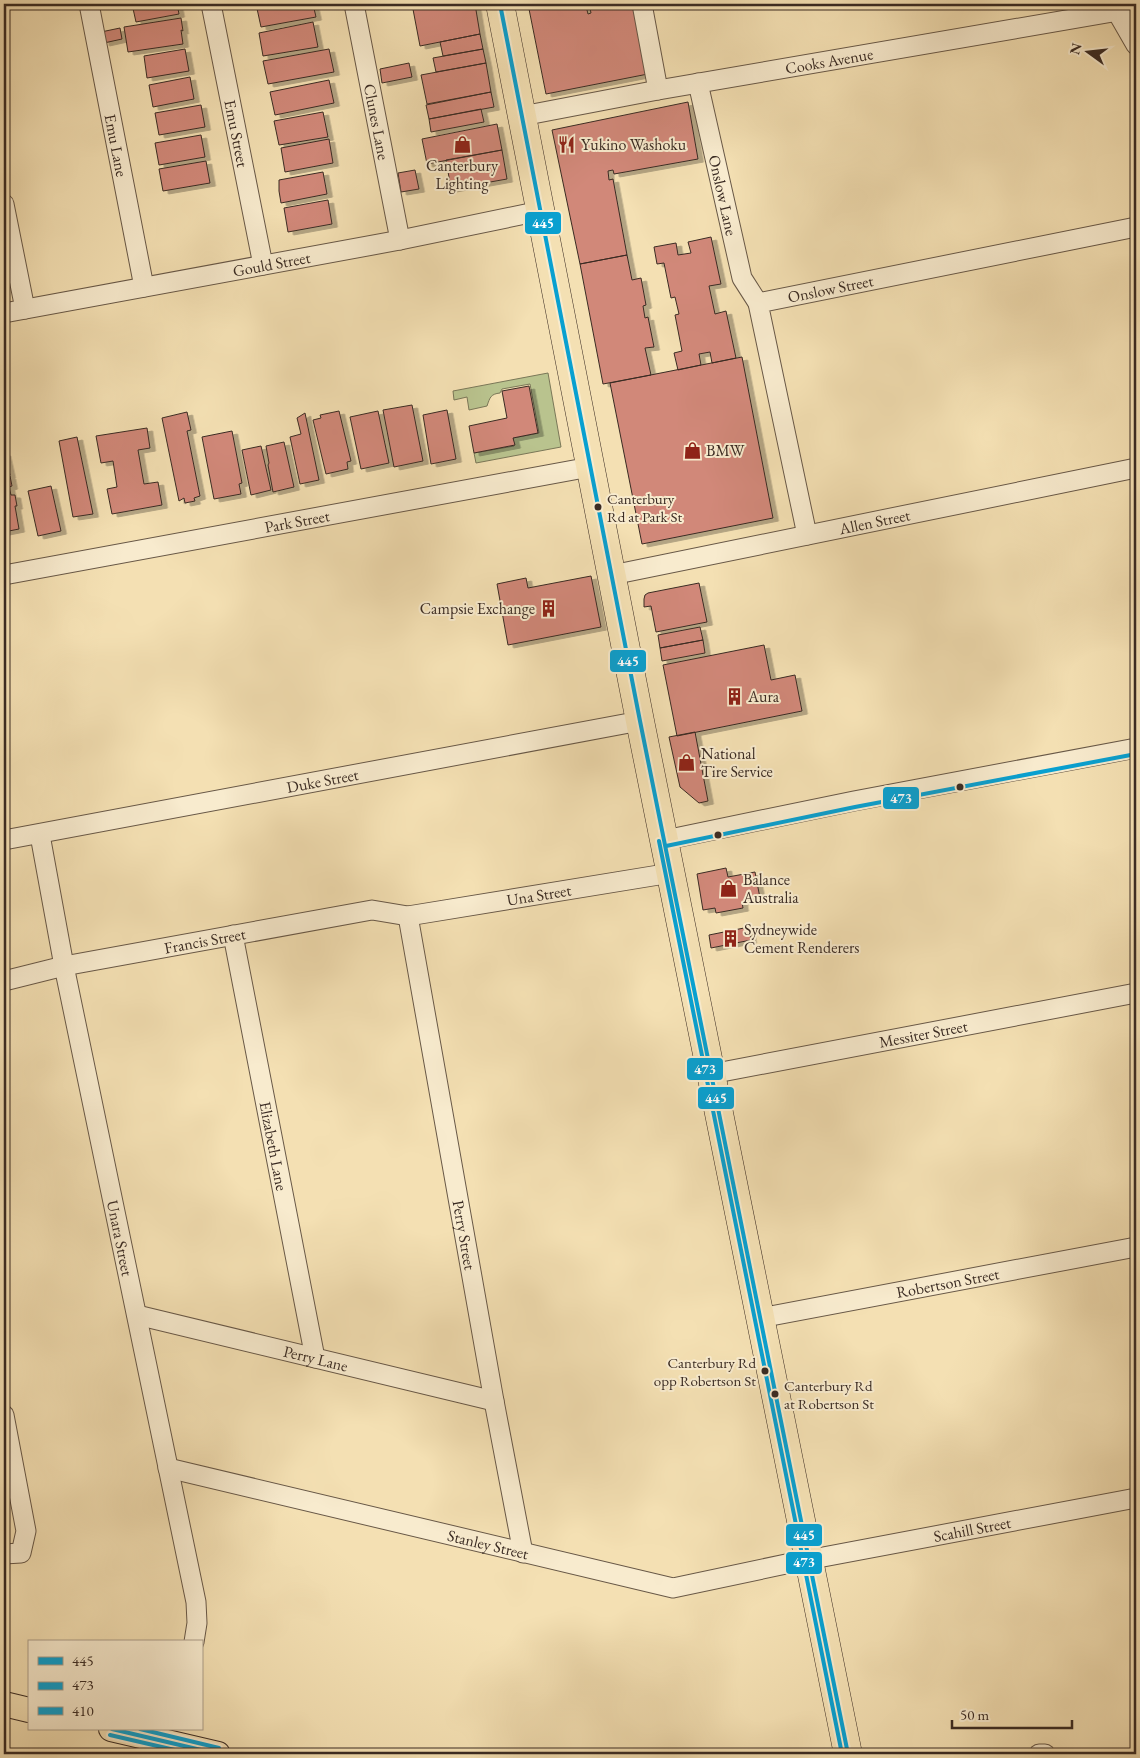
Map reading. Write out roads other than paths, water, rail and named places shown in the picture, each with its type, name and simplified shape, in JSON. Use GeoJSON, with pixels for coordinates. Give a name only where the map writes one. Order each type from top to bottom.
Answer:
{"type":"FeatureCollection","features":[{"type":"Feature","properties":{"kind":"highway"},"geometry":{"type":"LineString","coordinates":[[500,4],[670,872],[848,1754]]}},
{"type":"Feature","properties":{"kind":"main road"},"geometry":{"type":"LineString","coordinates":[[4,1704],[28,1710]]}},
{"type":"Feature","properties":{"kind":"main road"},"geometry":{"type":"LineString","coordinates":[[120,1730],[172,1736],[218,1754]]}},
{"type":"Feature","properties":{"kind":"street","name":"Emu Lane"},"geometry":{"type":"LineString","coordinates":[[89,4],[144,287]]}},
{"type":"Feature","properties":{"kind":"street","name":"Emu Street"},"geometry":{"type":"LineString","coordinates":[[211,4],[264,265]]}},
{"type":"Feature","properties":{"kind":"street","name":"Clunes Lane"},"geometry":{"type":"LineString","coordinates":[[354,4],[400,240]]}},
{"type":"Feature","properties":{"kind":"street"},"geometry":{"type":"LineString","coordinates":[[642,4],[658,90]]}},
{"type":"Feature","properties":{"kind":"street","name":"Cooks Avenue"},"geometry":{"type":"LineString","coordinates":[[522,116],[658,90],[1136,8]]}},
{"type":"Feature","properties":{"kind":"street"},"geometry":{"type":"LineString","coordinates":[[1117,12],[1136,45]]}},
{"type":"Feature","properties":{"kind":"street","name":"Onslow Lane"},"geometry":{"type":"LineString","coordinates":[[698,84],[742,278],[758,303]]}},
{"type":"Feature","properties":{"kind":"street"},"geometry":{"type":"LineString","coordinates":[[4,204],[24,309]]}},
{"type":"Feature","properties":{"kind":"street","name":"Gould Street"},"geometry":{"type":"LineString","coordinates":[[4,313],[400,240],[540,211]]}},
{"type":"Feature","properties":{"kind":"street","name":"Onslow Street"},"geometry":{"type":"LineString","coordinates":[[758,303],[1136,227]]}},
{"type":"Feature","properties":{"kind":"street"},"geometry":{"type":"LineString","coordinates":[[758,303],[807,535]]}},
{"type":"Feature","properties":{"kind":"street","name":"Park Street"},"geometry":{"type":"LineString","coordinates":[[4,575],[590,467]]}},
{"type":"Feature","properties":{"kind":"street","name":"Allen Street"},"geometry":{"type":"LineString","coordinates":[[612,575],[1136,468]]}},
{"type":"Feature","properties":{"kind":"street","name":"Duke Street"},"geometry":{"type":"LineString","coordinates":[[4,840],[640,721]]}},
{"type":"Feature","properties":{"kind":"street"},"geometry":{"type":"LineString","coordinates":[[665,840],[854,800],[1136,748]]}},
{"type":"Feature","properties":{"kind":"street","name":"Unara Street"},"geometry":{"type":"LineString","coordinates":[[40,834],[64,966],[196,1602],[197,1623],[194,1640]]}},
{"type":"Feature","properties":{"kind":"street","name":"Una Street"},"geometry":{"type":"LineString","coordinates":[[408,916],[670,872]]}},
{"type":"Feature","properties":{"kind":"street","name":"Francis Street"},"geometry":{"type":"LineString","coordinates":[[4,981],[64,966],[372,910],[408,916]]}},
{"type":"Feature","properties":{"kind":"street","name":"Perry Street"},"geometry":{"type":"LineString","coordinates":[[408,916],[494,1401],[523,1553]]}},
{"type":"Feature","properties":{"kind":"street","name":"Elizabeth Lane"},"geometry":{"type":"LineString","coordinates":[[233,935],[315,1358]]}},
{"type":"Feature","properties":{"kind":"street","name":"Messiter Street"},"geometry":{"type":"LineString","coordinates":[[711,1074],[1136,993]]}},
{"type":"Feature","properties":{"kind":"street","name":"Robertson Street"},"geometry":{"type":"LineString","coordinates":[[760,1318],[1136,1247]]}},
{"type":"Feature","properties":{"kind":"street","name":"Perry Lane"},"geometry":{"type":"LineString","coordinates":[[137,1315],[494,1401]]}},
{"type":"Feature","properties":{"kind":"street"},"geometry":{"type":"LineString","coordinates":[[4,1415],[26,1531],[21,1553],[4,1554]]}},
{"type":"Feature","properties":{"kind":"street","name":"Stanley Street"},"geometry":{"type":"LineString","coordinates":[[168,1468],[672,1588],[808,1560]]}},
{"type":"Feature","properties":{"kind":"street","name":"Scahill Street"},"geometry":{"type":"LineString","coordinates":[[808,1560],[1136,1498]]}},
{"type":"Feature","properties":{"kind":"street"},"geometry":{"type":"LineString","coordinates":[[1039,1754],[1045,1754]]}},
{"type":"Feature","properties":{"kind":"place","name":"Canterbury Lighting"},"geometry":{"type":"Point","coordinates":[462,144]}},
{"type":"Feature","properties":{"kind":"place","name":"Yukino Washoku"},"geometry":{"type":"Point","coordinates":[567,144]}},
{"type":"Feature","properties":{"kind":"place","name":"BMW"},"geometry":{"type":"Point","coordinates":[692,450]}},
{"type":"Feature","properties":{"kind":"place","name":"Canterbury Rd at Park St"},"geometry":{"type":"Point","coordinates":[598,507]}},
{"type":"Feature","properties":{"kind":"place","name":"Campsie Exchange"},"geometry":{"type":"Point","coordinates":[549,608]}},
{"type":"Feature","properties":{"kind":"place","name":"Aura"},"geometry":{"type":"Point","coordinates":[734,696]}},
{"type":"Feature","properties":{"kind":"place","name":"National Tire Service"},"geometry":{"type":"Point","coordinates":[687,762]}},
{"type":"Feature","properties":{"kind":"place","name":"Balance Australia"},"geometry":{"type":"Point","coordinates":[729,888]}},
{"type":"Feature","properties":{"kind":"place","name":"Sydneywide Cement Renderers"},"geometry":{"type":"Point","coordinates":[730,938]}},
{"type":"Feature","properties":{"kind":"place","name":"Canterbury Rd opp Robertson St"},"geometry":{"type":"Point","coordinates":[765,1371]}},
{"type":"Feature","properties":{"kind":"place","name":"Canterbury Rd at Robertson St"},"geometry":{"type":"Point","coordinates":[775,1394]}}]}
